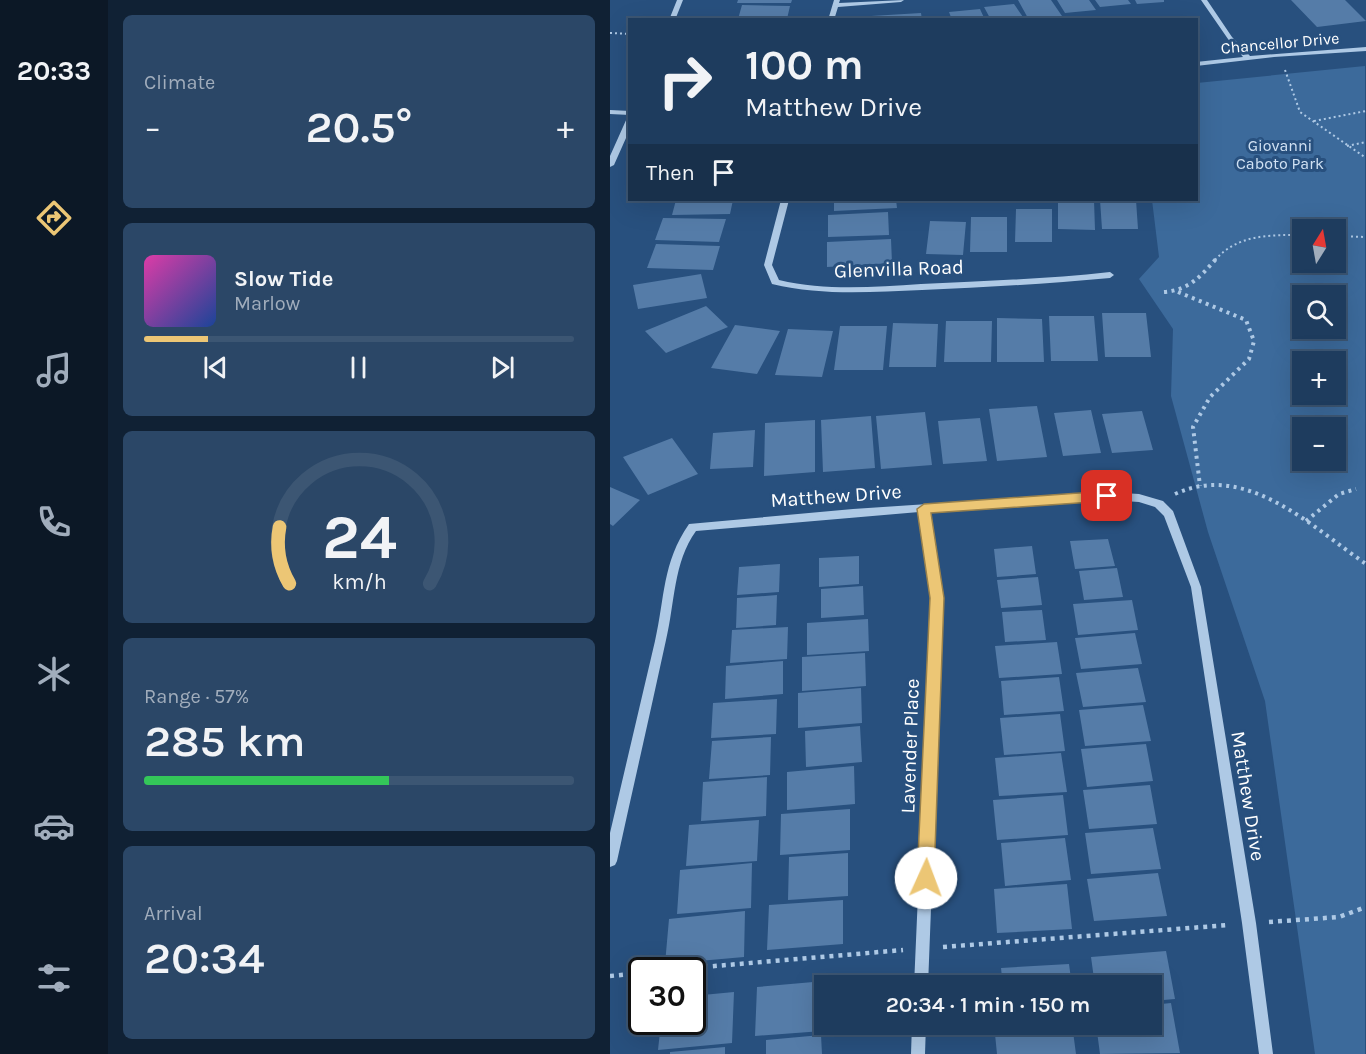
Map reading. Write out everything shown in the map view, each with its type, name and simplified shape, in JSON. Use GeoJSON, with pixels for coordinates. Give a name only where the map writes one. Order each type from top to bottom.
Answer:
{"type":"FeatureCollection","features":[{"type":"Feature","properties":{"kind":"street"},"geometry":{"type":"LineString","coordinates":[[673,18],[680,0]]}},
{"type":"Feature","properties":{"kind":"street"},"geometry":{"type":"LineString","coordinates":[[832,18],[836,2],[901,0]]}},
{"type":"Feature","properties":{"kind":"street"},"geometry":{"type":"LineString","coordinates":[[1204,0],[1230,38],[1248,58]]}},
{"type":"Feature","properties":{"kind":"street","name":"Chancellor Drive"},"geometry":{"type":"LineString","coordinates":[[1198,64],[1274,55],[1366,49]]}},
{"type":"Feature","properties":{"kind":"street"},"geometry":{"type":"LineString","coordinates":[[610,112],[628,113]]}},
{"type":"Feature","properties":{"kind":"street"},"geometry":{"type":"LineString","coordinates":[[610,165],[628,124]]}},
{"type":"Feature","properties":{"kind":"street","name":"Glenvilla Road"},"geometry":{"type":"LineString","coordinates":[[785,201],[768,265],[775,282],[790,286],[842,291],[1044,282],[1110,275]]}},
{"type":"Feature","properties":{"kind":"street","name":"Matthew Drive"},"geometry":{"type":"LineString","coordinates":[[610,861],[664,626],[672,569],[682,541],[693,527],[853,513],[1107,496],[1139,498],[1159,504],[1169,514],[1196,587],[1249,923],[1266,1054]]}},
{"type":"Feature","properties":{"kind":"street","name":"Lavender Place"},"geometry":{"type":"LineString","coordinates":[[922,975],[937,598],[924,509]]}},
{"type":"Feature","properties":{"kind":"street"},"geometry":{"type":"LineString","coordinates":[[918,1054],[919,1035]]}},
{"type":"Feature","properties":{"kind":"path"},"geometry":{"type":"LineString","coordinates":[[610,33],[628,34]]}},
{"type":"Feature","properties":{"kind":"path"},"geometry":{"type":"LineString","coordinates":[[1274,55],[1285,70],[1300,112],[1366,158]]}},
{"type":"Feature","properties":{"kind":"path"},"geometry":{"type":"LineString","coordinates":[[1313,122],[1366,111]]}},
{"type":"Feature","properties":{"kind":"path"},"geometry":{"type":"LineString","coordinates":[[1347,146],[1366,142]]}},
{"type":"Feature","properties":{"kind":"path"},"geometry":{"type":"LineString","coordinates":[[1178,292],[1197,281],[1227,248],[1248,239],[1292,235]]}},
{"type":"Feature","properties":{"kind":"path"},"geometry":{"type":"LineString","coordinates":[[1346,236],[1366,237]]}},
{"type":"Feature","properties":{"kind":"path"},"geometry":{"type":"LineString","coordinates":[[1164,292],[1178,292],[1246,320],[1254,341],[1249,359],[1210,397],[1193,428],[1200,486]]}},
{"type":"Feature","properties":{"kind":"path"},"geometry":{"type":"LineString","coordinates":[[1159,504],[1184,489],[1200,486],[1230,485],[1248,489],[1281,503],[1334,544],[1366,564]]}},
{"type":"Feature","properties":{"kind":"path"},"geometry":{"type":"LineString","coordinates":[[1306,521],[1339,494],[1356,489]]}},
{"type":"Feature","properties":{"kind":"path"},"geometry":{"type":"LineString","coordinates":[[706,967],[1339,917],[1366,908]]}},
{"type":"Feature","properties":{"kind":"path"},"geometry":{"type":"LineString","coordinates":[[610,976],[628,974]]}},
{"type":"Feature","properties":{"kind":"green space","name":"Giovanni Caboto Park"},"geometry":{"type":"Polygon","coordinates":[[[1365,66],[1365,1054],[1315,1054],[1265,701],[1208,532],[1171,396],[1173,329],[1139,279],[1159,257],[1152,201],[1198,201],[1198,83],[1365,66]]]}},
{"type":"Feature","properties":{"kind":"building"},"geometry":{"type":"Polygon","coordinates":[[[738,0],[792,0],[791,3],[737,3],[738,0]]]}},
{"type":"Feature","properties":{"kind":"building"},"geometry":{"type":"Polygon","coordinates":[[[1018,0],[1051,0],[1062,16],[1046,18],[1028,18],[1018,0]]]}},
{"type":"Feature","properties":{"kind":"building"},"geometry":{"type":"Polygon","coordinates":[[[1057,0],[1089,0],[1096,10],[1065,13],[1057,0]]]}},
{"type":"Feature","properties":{"kind":"building"},"geometry":{"type":"Polygon","coordinates":[[[1095,0],[1128,0],[1131,4],[1100,7],[1095,0]]]}},
{"type":"Feature","properties":{"kind":"building"},"geometry":{"type":"Polygon","coordinates":[[[1135,0],[1164,0],[1164,2],[1137,4],[1135,0]]]}},
{"type":"Feature","properties":{"kind":"building"},"geometry":{"type":"Polygon","coordinates":[[[1291,0],[1345,0],[1366,21],[1317,27],[1291,0]]]}},
{"type":"Feature","properties":{"kind":"building"},"geometry":{"type":"Polygon","coordinates":[[[1014,4],[1024,18],[990,18],[984,7],[1014,4]]]}},
{"type":"Feature","properties":{"kind":"building"},"geometry":{"type":"Polygon","coordinates":[[[742,5],[790,6],[787,18],[738,18],[742,5]]]}},
{"type":"Feature","properties":{"kind":"building"},"geometry":{"type":"Polygon","coordinates":[[[980,9],[984,18],[951,18],[949,12],[980,9]]]}},
{"type":"Feature","properties":{"kind":"building"},"geometry":{"type":"Polygon","coordinates":[[[921,13],[922,18],[871,18],[871,16],[921,13]]]}},
{"type":"Feature","properties":{"kind":"building"},"geometry":{"type":"Polygon","coordinates":[[[676,201],[733,201],[730,214],[672,215],[676,201]]]}},
{"type":"Feature","properties":{"kind":"building"},"geometry":{"type":"Polygon","coordinates":[[[834,201],[896,201],[897,208],[834,211],[834,201]]]}},
{"type":"Feature","properties":{"kind":"building"},"geometry":{"type":"Polygon","coordinates":[[[1058,201],[1094,201],[1095,230],[1058,229],[1058,201]]]}},
{"type":"Feature","properties":{"kind":"building"},"geometry":{"type":"Polygon","coordinates":[[[1100,201],[1136,201],[1138,229],[1102,229],[1100,201]]]}},
{"type":"Feature","properties":{"kind":"building"},"geometry":{"type":"Polygon","coordinates":[[[1016,209],[1052,209],[1052,242],[1015,242],[1016,209]]]}},
{"type":"Feature","properties":{"kind":"building"},"geometry":{"type":"Polygon","coordinates":[[[888,212],[889,235],[828,237],[828,215],[888,212]]]}},
{"type":"Feature","properties":{"kind":"building"},"geometry":{"type":"Polygon","coordinates":[[[971,217],[1007,217],[1007,252],[970,252],[971,217]]]}},
{"type":"Feature","properties":{"kind":"building"},"geometry":{"type":"Polygon","coordinates":[[[663,218],[726,219],[719,242],[655,240],[663,218]]]}},
{"type":"Feature","properties":{"kind":"building"},"geometry":{"type":"Polygon","coordinates":[[[930,221],[966,222],[963,255],[926,254],[930,221]]]}},
{"type":"Feature","properties":{"kind":"building"},"geometry":{"type":"Polygon","coordinates":[[[891,239],[892,263],[827,267],[827,242],[891,239]]]}},
{"type":"Feature","properties":{"kind":"building"},"geometry":{"type":"Polygon","coordinates":[[[656,244],[720,246],[713,270],[647,268],[656,244]]]}},
{"type":"Feature","properties":{"kind":"building"},"geometry":{"type":"Polygon","coordinates":[[[701,274],[707,298],[638,309],[633,285],[701,274]]]}},
{"type":"Feature","properties":{"kind":"building"},"geometry":{"type":"Polygon","coordinates":[[[706,306],[728,327],[666,353],[645,331],[706,306]]]}},
{"type":"Feature","properties":{"kind":"building"},"geometry":{"type":"Polygon","coordinates":[[[1102,313],[1146,313],[1151,357],[1105,357],[1102,313]]]}},
{"type":"Feature","properties":{"kind":"building"},"geometry":{"type":"Polygon","coordinates":[[[1049,316],[1094,316],[1098,361],[1051,361],[1049,316]]]}},
{"type":"Feature","properties":{"kind":"building"},"geometry":{"type":"Polygon","coordinates":[[[997,318],[1042,319],[1044,362],[997,362],[997,318]]]}},
{"type":"Feature","properties":{"kind":"building"},"geometry":{"type":"Polygon","coordinates":[[[946,321],[992,321],[991,362],[944,362],[946,321]]]}},
{"type":"Feature","properties":{"kind":"building"},"geometry":{"type":"Polygon","coordinates":[[[893,323],[938,324],[936,367],[889,367],[893,323]]]}},
{"type":"Feature","properties":{"kind":"building"},"geometry":{"type":"Polygon","coordinates":[[[735,325],[780,331],[757,374],[711,368],[735,325]]]}},
{"type":"Feature","properties":{"kind":"building"},"geometry":{"type":"Polygon","coordinates":[[[840,326],[887,326],[883,370],[834,370],[840,326]]]}},
{"type":"Feature","properties":{"kind":"building"},"geometry":{"type":"Polygon","coordinates":[[[788,329],[833,331],[822,377],[775,375],[788,329]]]}},
{"type":"Feature","properties":{"kind":"building"},"geometry":{"type":"Polygon","coordinates":[[[1037,406],[1047,457],[997,461],[989,409],[1037,406]]]}},
{"type":"Feature","properties":{"kind":"building"},"geometry":{"type":"Polygon","coordinates":[[[1091,410],[1101,453],[1063,456],[1054,413],[1091,410]]]}},
{"type":"Feature","properties":{"kind":"building"},"geometry":{"type":"Polygon","coordinates":[[[1142,411],[1153,450],[1112,453],[1102,414],[1142,411]]]}},
{"type":"Feature","properties":{"kind":"building"},"geometry":{"type":"Polygon","coordinates":[[[925,412],[932,465],[881,469],[876,416],[925,412]]]}},
{"type":"Feature","properties":{"kind":"building"},"geometry":{"type":"Polygon","coordinates":[[[871,416],[875,468],[823,472],[821,420],[871,416]]]}},
{"type":"Feature","properties":{"kind":"building"},"geometry":{"type":"Polygon","coordinates":[[[980,418],[987,461],[943,464],[938,421],[980,418]]]}},
{"type":"Feature","properties":{"kind":"building"},"geometry":{"type":"Polygon","coordinates":[[[815,420],[815,472],[764,476],[765,423],[815,420]]]}},
{"type":"Feature","properties":{"kind":"building"},"geometry":{"type":"Polygon","coordinates":[[[755,430],[753,467],[710,469],[713,433],[755,430]]]}},
{"type":"Feature","properties":{"kind":"building"},"geometry":{"type":"Polygon","coordinates":[[[672,438],[698,474],[648,495],[623,457],[672,438]]]}},
{"type":"Feature","properties":{"kind":"building"},"geometry":{"type":"Polygon","coordinates":[[[610,487],[640,500],[613,526],[610,524],[610,487]]]}},
{"type":"Feature","properties":{"kind":"building"},"geometry":{"type":"Polygon","coordinates":[[[1108,539],[1115,566],[1075,569],[1070,541],[1108,539]]]}},
{"type":"Feature","properties":{"kind":"building"},"geometry":{"type":"Polygon","coordinates":[[[1032,546],[1036,574],[997,577],[994,549],[1032,546]]]}},
{"type":"Feature","properties":{"kind":"building"},"geometry":{"type":"Polygon","coordinates":[[[859,556],[859,584],[819,587],[819,558],[859,556]]]}},
{"type":"Feature","properties":{"kind":"building"},"geometry":{"type":"Polygon","coordinates":[[[780,564],[779,592],[737,595],[739,567],[780,564]]]}},
{"type":"Feature","properties":{"kind":"building"},"geometry":{"type":"Polygon","coordinates":[[[1117,568],[1123,597],[1084,600],[1079,571],[1117,568]]]}},
{"type":"Feature","properties":{"kind":"building"},"geometry":{"type":"Polygon","coordinates":[[[1038,577],[1042,605],[1001,608],[997,580],[1038,577]]]}},
{"type":"Feature","properties":{"kind":"building"},"geometry":{"type":"Polygon","coordinates":[[[863,586],[864,615],[821,618],[821,589],[863,586]]]}},
{"type":"Feature","properties":{"kind":"building"},"geometry":{"type":"Polygon","coordinates":[[[777,595],[776,625],[736,628],[737,598],[777,595]]]}},
{"type":"Feature","properties":{"kind":"building"},"geometry":{"type":"Polygon","coordinates":[[[1132,600],[1138,630],[1078,635],[1073,604],[1132,600]]]}},
{"type":"Feature","properties":{"kind":"building"},"geometry":{"type":"Polygon","coordinates":[[[1042,610],[1046,640],[1005,642],[1002,612],[1042,610]]]}},
{"type":"Feature","properties":{"kind":"building"},"geometry":{"type":"Polygon","coordinates":[[[868,619],[869,651],[807,655],[807,623],[868,619]]]}},
{"type":"Feature","properties":{"kind":"building"},"geometry":{"type":"Polygon","coordinates":[[[788,627],[787,659],[730,663],[732,630],[788,627]]]}},
{"type":"Feature","properties":{"kind":"building"},"geometry":{"type":"Polygon","coordinates":[[[1135,633],[1142,664],[1081,669],[1075,638],[1135,633]]]}},
{"type":"Feature","properties":{"kind":"building"},"geometry":{"type":"Polygon","coordinates":[[[1057,642],[1062,674],[999,678],[995,646],[1057,642]]]}},
{"type":"Feature","properties":{"kind":"building"},"geometry":{"type":"Polygon","coordinates":[[[865,653],[866,686],[802,691],[802,657],[865,653]]]}},
{"type":"Feature","properties":{"kind":"building"},"geometry":{"type":"Polygon","coordinates":[[[783,661],[783,694],[725,699],[726,666],[783,661]]]}},
{"type":"Feature","properties":{"kind":"building"},"geometry":{"type":"Polygon","coordinates":[[[1138,668],[1146,702],[1083,707],[1076,673],[1138,668]]]}},
{"type":"Feature","properties":{"kind":"building"},"geometry":{"type":"Polygon","coordinates":[[[1059,677],[1064,711],[1004,715],[1001,681],[1059,677]]]}},
{"type":"Feature","properties":{"kind":"building"},"geometry":{"type":"Polygon","coordinates":[[[861,688],[862,723],[798,728],[798,693],[861,688]]]}},
{"type":"Feature","properties":{"kind":"building"},"geometry":{"type":"Polygon","coordinates":[[[777,699],[776,734],[711,738],[713,703],[777,699]]]}},
{"type":"Feature","properties":{"kind":"building"},"geometry":{"type":"Polygon","coordinates":[[[1143,705],[1151,741],[1085,746],[1079,710],[1143,705]]]}},
{"type":"Feature","properties":{"kind":"building"},"geometry":{"type":"Polygon","coordinates":[[[1060,714],[1065,751],[1004,755],[1000,718],[1060,714]]]}},
{"type":"Feature","properties":{"kind":"building"},"geometry":{"type":"Polygon","coordinates":[[[860,726],[862,762],[806,767],[805,731],[860,726]]]}},
{"type":"Feature","properties":{"kind":"building"},"geometry":{"type":"Polygon","coordinates":[[[771,737],[770,775],[709,779],[712,741],[771,737]]]}},
{"type":"Feature","properties":{"kind":"building"},"geometry":{"type":"Polygon","coordinates":[[[1146,744],[1153,781],[1087,787],[1081,749],[1146,744]]]}},
{"type":"Feature","properties":{"kind":"building"},"geometry":{"type":"Polygon","coordinates":[[[1061,753],[1067,792],[999,796],[995,758],[1061,753]]]}},
{"type":"Feature","properties":{"kind":"building"},"geometry":{"type":"Polygon","coordinates":[[[854,766],[855,804],[787,810],[787,772],[854,766]]]}},
{"type":"Feature","properties":{"kind":"building"},"geometry":{"type":"Polygon","coordinates":[[[767,777],[766,816],[701,821],[703,782],[767,777]]]}},
{"type":"Feature","properties":{"kind":"building"},"geometry":{"type":"Polygon","coordinates":[[[1150,785],[1157,824],[1089,829],[1083,790],[1150,785]]]}},
{"type":"Feature","properties":{"kind":"building"},"geometry":{"type":"Polygon","coordinates":[[[1063,795],[1068,835],[997,840],[993,800],[1063,795]]]}},
{"type":"Feature","properties":{"kind":"building"},"geometry":{"type":"Polygon","coordinates":[[[850,809],[850,850],[780,855],[781,814],[850,809]]]}},
{"type":"Feature","properties":{"kind":"building"},"geometry":{"type":"Polygon","coordinates":[[[759,820],[757,861],[686,866],[689,825],[759,820]]]}},
{"type":"Feature","properties":{"kind":"building"},"geometry":{"type":"Polygon","coordinates":[[[1153,828],[1161,869],[1091,874],[1085,833],[1153,828]]]}},
{"type":"Feature","properties":{"kind":"building"},"geometry":{"type":"Polygon","coordinates":[[[1065,838],[1071,880],[1005,886],[1001,843],[1065,838]]]}},
{"type":"Feature","properties":{"kind":"building"},"geometry":{"type":"Polygon","coordinates":[[[848,853],[848,896],[788,900],[789,857],[848,853]]]}},
{"type":"Feature","properties":{"kind":"building"},"geometry":{"type":"Polygon","coordinates":[[[752,863],[751,908],[677,914],[680,870],[752,863]]]}},
{"type":"Feature","properties":{"kind":"building"},"geometry":{"type":"Polygon","coordinates":[[[1158,873],[1167,916],[1094,921],[1087,879],[1158,873]]]}},
{"type":"Feature","properties":{"kind":"building"},"geometry":{"type":"Polygon","coordinates":[[[1067,884],[1072,929],[997,933],[994,889],[1067,884]]]}},
{"type":"Feature","properties":{"kind":"building"},"geometry":{"type":"Polygon","coordinates":[[[843,900],[843,944],[767,950],[769,905],[843,900]]]}},
{"type":"Feature","properties":{"kind":"building"},"geometry":{"type":"Polygon","coordinates":[[[745,911],[744,957],[706,960],[706,957],[666,957],[669,919],[745,911]]]}},
{"type":"Feature","properties":{"kind":"building"},"geometry":{"type":"Polygon","coordinates":[[[1166,951],[1175,999],[1162,1000],[1162,975],[1093,975],[1091,957],[1166,951]]]}},
{"type":"Feature","properties":{"kind":"building"},"geometry":{"type":"Polygon","coordinates":[[[1069,964],[1070,975],[1002,975],[1001,968],[1069,964]]]}},
{"type":"Feature","properties":{"kind":"building"},"geometry":{"type":"Polygon","coordinates":[[[814,982],[814,1032],[755,1036],[757,987],[814,982]]]}},
{"type":"Feature","properties":{"kind":"building"},"geometry":{"type":"Polygon","coordinates":[[[734,992],[732,1043],[658,1050],[660,1035],[706,1035],[706,995],[734,992]]]}},
{"type":"Feature","properties":{"kind":"building"},"geometry":{"type":"Polygon","coordinates":[[[1171,1003],[1180,1053],[1100,1054],[1097,1035],[1162,1035],[1162,1004],[1171,1003]]]}},
{"type":"Feature","properties":{"kind":"building"},"geometry":{"type":"Polygon","coordinates":[[[821,1035],[822,1054],[766,1054],[766,1040],[821,1035]]]}},
{"type":"Feature","properties":{"kind":"building"},"geometry":{"type":"Polygon","coordinates":[[[995,1035],[1073,1035],[1076,1054],[997,1054],[995,1035]]]}},
{"type":"Feature","properties":{"kind":"building"},"geometry":{"type":"Polygon","coordinates":[[[725,1047],[725,1054],[670,1054],[670,1052],[725,1047]]]}},
{"type":"Feature","properties":{"kind":"route"},"geometry":{"type":"LineString","coordinates":[[926,878],[937,598],[924,509],[1107,496]]}}]}
